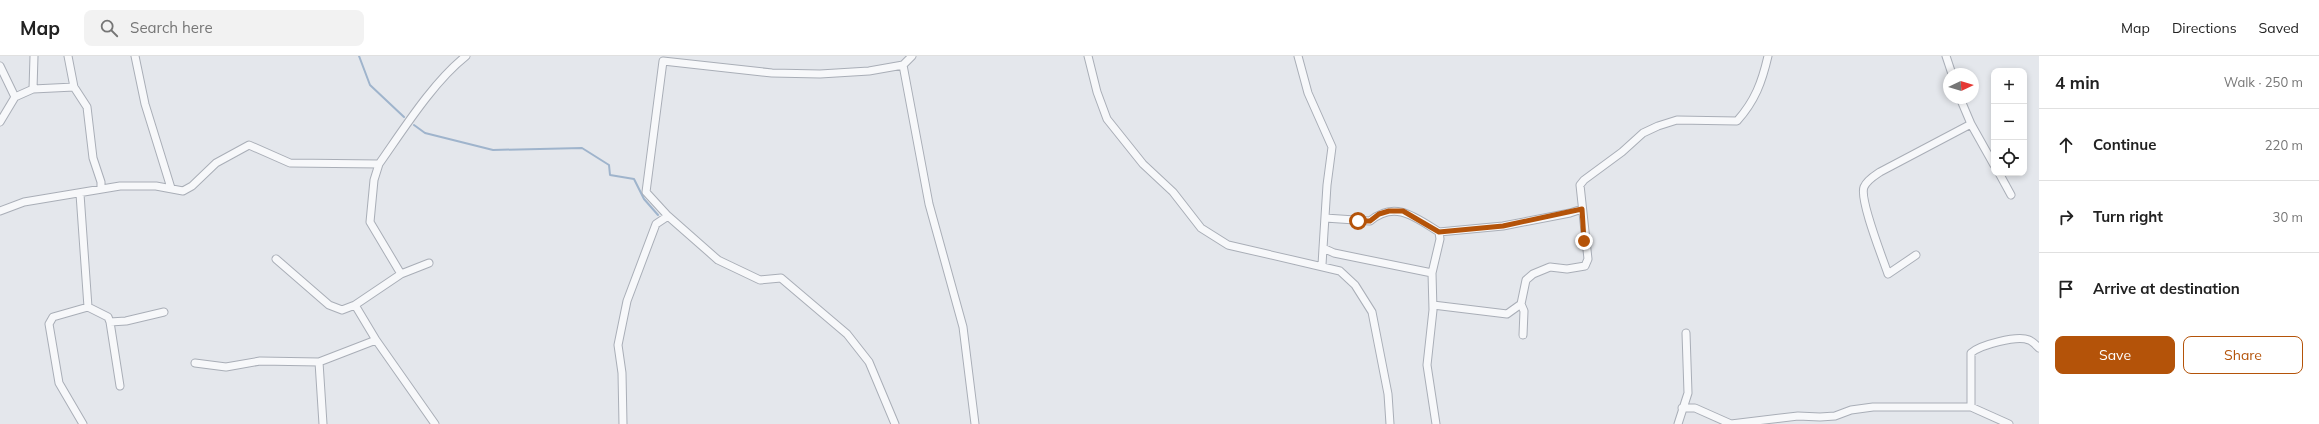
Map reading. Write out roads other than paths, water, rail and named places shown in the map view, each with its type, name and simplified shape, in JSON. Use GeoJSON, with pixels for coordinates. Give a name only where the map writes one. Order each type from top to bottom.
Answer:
{"type":"FeatureCollection","features":[{"type":"Feature","properties":{"kind":"street"},"geometry":{"type":"LineString","coordinates":[[33,89],[34,56]]}},
{"type":"Feature","properties":{"kind":"street"},"geometry":{"type":"LineString","coordinates":[[68,56],[74,86],[87,107],[93,158],[101,182],[101,189]]}},
{"type":"Feature","properties":{"kind":"street"},"geometry":{"type":"LineString","coordinates":[[135,56],[146,104],[171,188]]}},
{"type":"Feature","properties":{"kind":"street"},"geometry":{"type":"LineString","coordinates":[[401,274],[370,222],[374,180],[379,164],[424,102],[454,65],[466,56]]}},
{"type":"Feature","properties":{"kind":"street"},"geometry":{"type":"LineString","coordinates":[[895,424],[869,362],[847,334],[781,278],[760,280],[718,260],[668,216],[646,192],[663,61],[772,73],[820,74],[869,71],[903,65],[912,56]]}},
{"type":"Feature","properties":{"kind":"street"},"geometry":{"type":"LineString","coordinates":[[1088,56],[1097,92],[1107,119],[1142,164],[1173,192],[1201,228],[1228,245],[1322,265],[1340,271],[1355,285],[1372,312],[1388,394],[1390,424]]}},
{"type":"Feature","properties":{"kind":"street"},"geometry":{"type":"LineString","coordinates":[[1298,56],[1308,93],[1332,147],[1322,265]]}},
{"type":"Feature","properties":{"kind":"street"},"geometry":{"type":"LineString","coordinates":[[1523,335],[1524,310],[1521,304],[1526,280],[1533,274],[1550,267],[1567,269],[1585,266],[1587,263],[1580,185],[1643,133],[1677,120],[1737,121],[1751,106],[1764,72],[1768,56]]}},
{"type":"Feature","properties":{"kind":"street"},"geometry":{"type":"LineString","coordinates":[[1946,56],[1950,68]]}},
{"type":"Feature","properties":{"kind":"street"},"geometry":{"type":"LineString","coordinates":[[903,65],[929,204],[963,327],[975,424]]}},
{"type":"Feature","properties":{"kind":"street"},"geometry":{"type":"LineString","coordinates":[[0,66],[15,97]]}},
{"type":"Feature","properties":{"kind":"street"},"geometry":{"type":"LineString","coordinates":[[0,122],[15,97],[33,89],[74,86]]}},
{"type":"Feature","properties":{"kind":"street"},"geometry":{"type":"LineString","coordinates":[[1963,104],[1971,124],[1991,160]]}},
{"type":"Feature","properties":{"kind":"street"},"geometry":{"type":"LineString","coordinates":[[1916,254],[1888,274],[1865,205],[1863,189],[1867,182],[1880,172],[1971,124]]}},
{"type":"Feature","properties":{"kind":"street"},"geometry":{"type":"LineString","coordinates":[[0,211],[24,202],[80,194],[101,189],[148,186],[171,188],[183,191],[192,186],[216,164],[249,145],[290,163],[379,164]]}},
{"type":"Feature","properties":{"kind":"street"},"geometry":{"type":"LineString","coordinates":[[2000,176],[2011,195]]}},
{"type":"Feature","properties":{"kind":"street"},"geometry":{"type":"LineString","coordinates":[[80,194],[88,307]]}},
{"type":"Feature","properties":{"kind":"street"},"geometry":{"type":"LineString","coordinates":[[1325,218],[1370,221],[1379,214],[1389,211],[1403,211],[1439,232],[1503,226],[1582,209]]}},
{"type":"Feature","properties":{"kind":"street"},"geometry":{"type":"LineString","coordinates":[[623,424],[622,373],[618,344],[627,301],[656,224],[668,216]]}},
{"type":"Feature","properties":{"kind":"street"},"geometry":{"type":"LineString","coordinates":[[1436,424],[1427,365],[1433,305],[1432,273],[1440,239],[1439,232]]}},
{"type":"Feature","properties":{"kind":"street"},"geometry":{"type":"LineString","coordinates":[[1323,248],[1334,253],[1432,273]]}},
{"type":"Feature","properties":{"kind":"street"},"geometry":{"type":"LineString","coordinates":[[276,259],[329,305],[342,310],[355,305],[401,274],[429,263]]}},
{"type":"Feature","properties":{"kind":"street"},"geometry":{"type":"LineString","coordinates":[[1433,305],[1506,314],[1521,304]]}},
{"type":"Feature","properties":{"kind":"street"},"geometry":{"type":"LineString","coordinates":[[355,305],[376,340],[435,424]]}},
{"type":"Feature","properties":{"kind":"street"},"geometry":{"type":"LineString","coordinates":[[83,424],[59,383],[49,324],[53,318],[88,307],[108,317],[120,386]]}},
{"type":"Feature","properties":{"kind":"street"},"geometry":{"type":"LineString","coordinates":[[110,322],[126,321],[164,312]]}},
{"type":"Feature","properties":{"kind":"street"},"geometry":{"type":"LineString","coordinates":[[1678,424],[1688,393],[1686,334]]}},
{"type":"Feature","properties":{"kind":"street"},"geometry":{"type":"LineString","coordinates":[[1971,407],[1971,359],[1972,353],[1977,348],[2019,338],[2029,340],[2039,348]]}},
{"type":"Feature","properties":{"kind":"street"},"geometry":{"type":"LineString","coordinates":[[195,363],[226,367],[260,361],[319,362],[376,340]]}},
{"type":"Feature","properties":{"kind":"street"},"geometry":{"type":"LineString","coordinates":[[319,362],[324,424]]}},
{"type":"Feature","properties":{"kind":"street"},"geometry":{"type":"LineString","coordinates":[[1682,408],[1695,408],[1731,424],[1798,416],[1835,416],[1851,410],[1873,407],[1971,407],[2009,424]]}},
{"type":"Feature","properties":{"kind":"waterway"},"geometry":{"type":"LineString","coordinates":[[359,56],[370,85],[404,117]]}},
{"type":"Feature","properties":{"kind":"waterway"},"geometry":{"type":"LineString","coordinates":[[414,125],[425,133],[493,150],[582,148],[609,165],[610,175],[634,179],[644,199],[658,215]]}}]}
